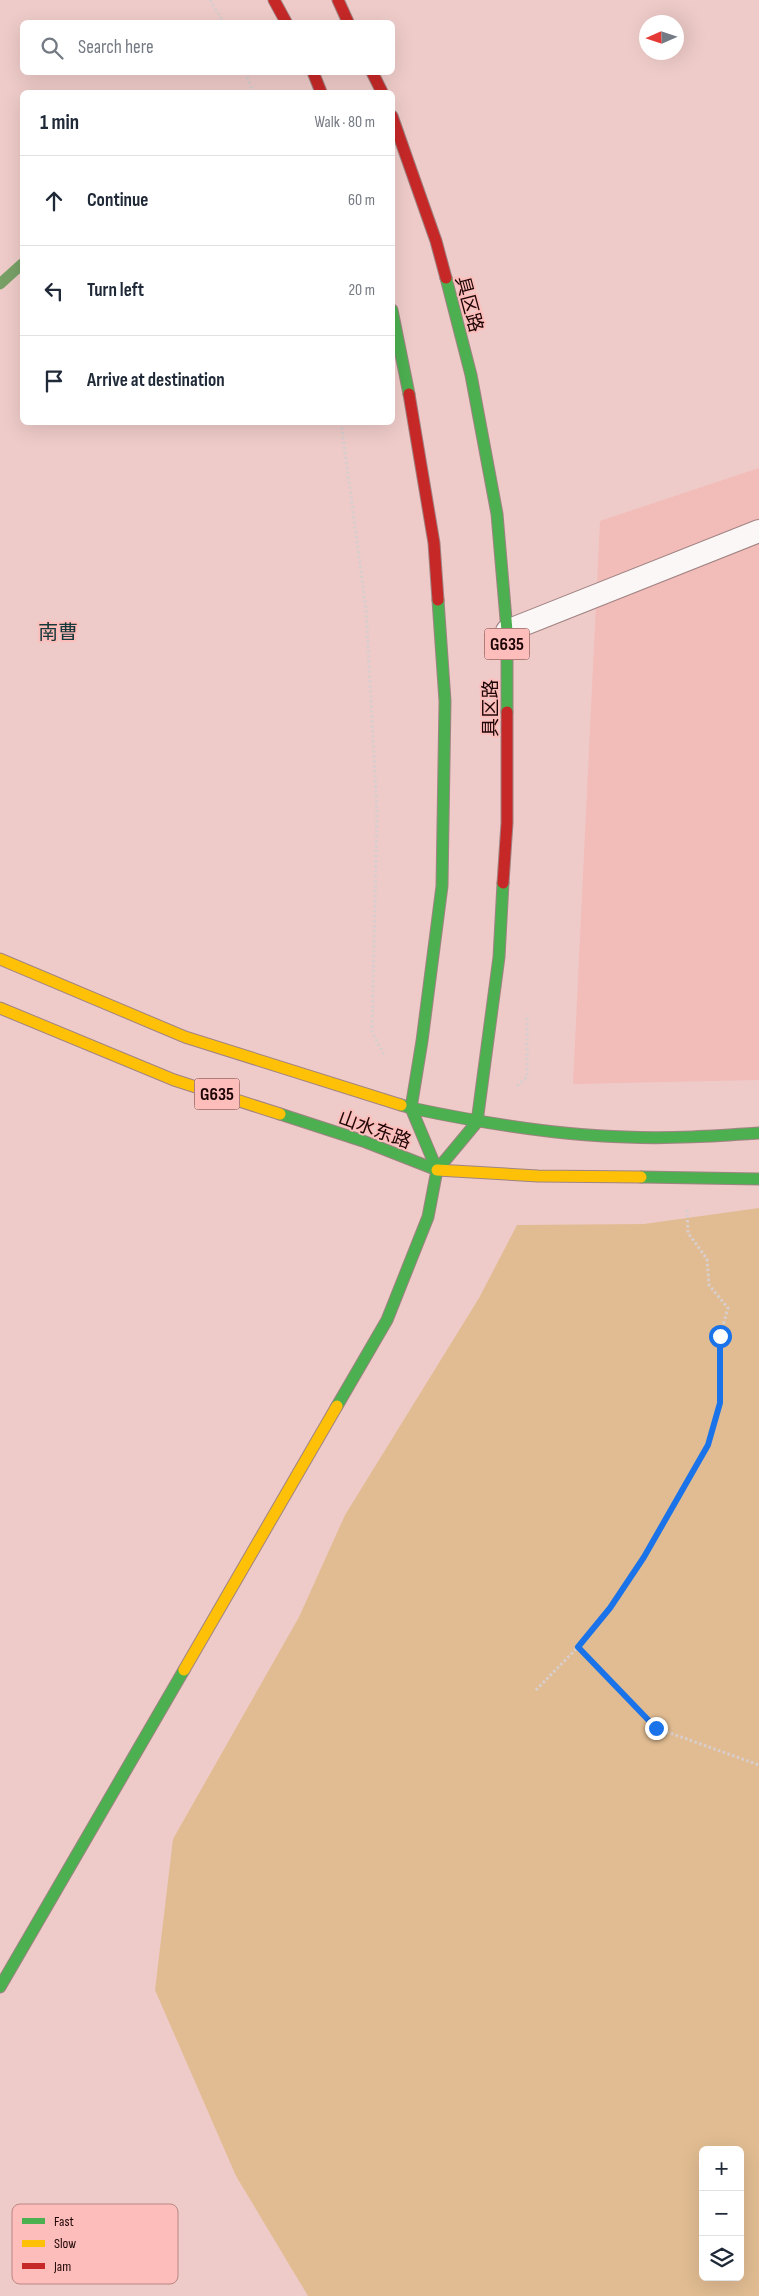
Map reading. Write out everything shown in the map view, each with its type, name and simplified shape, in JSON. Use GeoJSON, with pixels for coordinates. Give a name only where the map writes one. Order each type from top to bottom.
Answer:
{"type":"FeatureCollection","features":[{"type":"Feature","properties":{"kind":"main road"},"geometry":{"type":"LineString","coordinates":[[274,0],[285,20]]}},
{"type":"Feature","properties":{"kind":"main road"},"geometry":{"type":"LineString","coordinates":[[338,0],[347,20]]}},
{"type":"Feature","properties":{"kind":"main road"},"geometry":{"type":"LineString","coordinates":[[314,75],[320,90]]}},
{"type":"Feature","properties":{"kind":"main road"},"geometry":{"type":"LineString","coordinates":[[374,75],[381,90]]}},
{"type":"Feature","properties":{"kind":"main road","name":"具区路"},"geometry":{"type":"LineString","coordinates":[[395,125],[436,241],[471,375],[497,514],[507,631],[507,823],[500,938],[477,1122]]}},
{"type":"Feature","properties":{"kind":"main road"},"geometry":{"type":"LineString","coordinates":[[395,322],[434,543],[445,701],[442,886],[411,1108],[437,1170]]}},
{"type":"Feature","properties":{"kind":"main road","name":"山水东路"},"geometry":{"type":"LineString","coordinates":[[0,959],[185,1037],[411,1108],[477,1122],[541,1131],[656,1138],[759,1133]]}},
{"type":"Feature","properties":{"kind":"main road","name":"山水东路"},"geometry":{"type":"LineString","coordinates":[[0,1008],[174,1080],[363,1141],[437,1170],[538,1176],[759,1179]]}},
{"type":"Feature","properties":{"kind":"main road"},"geometry":{"type":"LineString","coordinates":[[0,1988],[387,1320],[428,1217],[437,1170],[477,1122]]}},
{"type":"Feature","properties":{"kind":"lane"},"geometry":{"type":"LineString","coordinates":[[507,631],[759,530]]}},
{"type":"Feature","properties":{"kind":"path"},"geometry":{"type":"LineString","coordinates":[[210,0],[222,20]]}},
{"type":"Feature","properties":{"kind":"path"},"geometry":{"type":"LineString","coordinates":[[246,75],[252,90]]}},
{"type":"Feature","properties":{"kind":"path"},"geometry":{"type":"LineString","coordinates":[[341,425],[366,609],[377,812],[372,1032],[389,1065]]}},
{"type":"Feature","properties":{"kind":"path"},"geometry":{"type":"LineString","coordinates":[[536,1690],[578,1647],[610,1608],[644,1557],[708,1445],[720,1403],[720,1336],[728,1308],[709,1285],[707,1259],[688,1233],[686,1205]]}},
{"type":"Feature","properties":{"kind":"path"},"geometry":{"type":"LineString","coordinates":[[578,1647],[656,1728],[759,1765]]}},
{"type":"Feature","properties":{"kind":"shaded area"},"geometry":{"type":"Polygon","coordinates":[[[759,468],[759,1080],[573,1084],[600,521],[759,468]]]}},
{"type":"Feature","properties":{"kind":"shaded area"},"geometry":{"type":"Polygon","coordinates":[[[759,1208],[759,2296],[308,2296],[236,2176],[155,1990],[173,1839],[299,1617],[345,1515],[479,1298],[517,1225],[644,1224],[759,1208]]]}},
{"type":"Feature","properties":{"kind":"waterway"},"geometry":{"type":"LineString","coordinates":[[0,284],[20,266]]}},
{"type":"Feature","properties":{"kind":"traffic: fast"},"geometry":{"type":"LineString","coordinates":[[446,278],[471,375],[497,514],[507,631],[507,712]]}},
{"type":"Feature","properties":{"kind":"traffic: fast"},"geometry":{"type":"LineString","coordinates":[[395,325],[409,394]]}},
{"type":"Feature","properties":{"kind":"traffic: fast"},"geometry":{"type":"LineString","coordinates":[[401,1105],[411,1108],[422,1041],[442,886],[445,701],[438,600]]}},
{"type":"Feature","properties":{"kind":"traffic: fast"},"geometry":{"type":"LineString","coordinates":[[280,1114],[363,1141],[437,1170],[477,1122],[499,957],[503,883]]}},
{"type":"Feature","properties":{"kind":"traffic: fast"},"geometry":{"type":"LineString","coordinates":[[411,1108],[464,1119],[599,1136],[643,1138],[759,1133]]}},
{"type":"Feature","properties":{"kind":"traffic: fast"},"geometry":{"type":"LineString","coordinates":[[411,1108],[437,1170]]}},
{"type":"Feature","properties":{"kind":"traffic: fast"},"geometry":{"type":"LineString","coordinates":[[337,1406],[387,1320],[428,1217],[437,1170]]}},
{"type":"Feature","properties":{"kind":"traffic: fast"},"geometry":{"type":"LineString","coordinates":[[641,1177],[759,1179]]}},
{"type":"Feature","properties":{"kind":"traffic: fast"},"geometry":{"type":"LineString","coordinates":[[0,1987],[184,1670]]}},
{"type":"Feature","properties":{"kind":"traffic: slow"},"geometry":{"type":"LineString","coordinates":[[0,959],[185,1037],[401,1105]]}},
{"type":"Feature","properties":{"kind":"traffic: slow"},"geometry":{"type":"LineString","coordinates":[[0,1008],[174,1080],[280,1114]]}},
{"type":"Feature","properties":{"kind":"traffic: slow"},"geometry":{"type":"LineString","coordinates":[[437,1170],[538,1176],[641,1177]]}},
{"type":"Feature","properties":{"kind":"traffic: slow"},"geometry":{"type":"LineString","coordinates":[[184,1670],[337,1406]]}},
{"type":"Feature","properties":{"kind":"traffic: jam"},"geometry":{"type":"LineString","coordinates":[[274,0],[285,20]]}},
{"type":"Feature","properties":{"kind":"traffic: jam"},"geometry":{"type":"LineString","coordinates":[[338,0],[347,20]]}},
{"type":"Feature","properties":{"kind":"traffic: jam"},"geometry":{"type":"LineString","coordinates":[[314,75],[320,90]]}},
{"type":"Feature","properties":{"kind":"traffic: jam"},"geometry":{"type":"LineString","coordinates":[[374,75],[381,90]]}},
{"type":"Feature","properties":{"kind":"traffic: jam"},"geometry":{"type":"LineString","coordinates":[[395,125],[436,241],[446,278]]}},
{"type":"Feature","properties":{"kind":"traffic: jam"},"geometry":{"type":"LineString","coordinates":[[409,394],[434,543],[438,600]]}},
{"type":"Feature","properties":{"kind":"traffic: jam"},"geometry":{"type":"LineString","coordinates":[[503,883],[507,823],[507,712]]}},
{"type":"Feature","properties":{"kind":"district","name":"南曹"},"geometry":{"type":"Point","coordinates":[58,632]}},
{"type":"Feature","properties":{"kind":"route"},"geometry":{"type":"LineString","coordinates":[[656,1728],[578,1647],[610,1608],[644,1557],[708,1445],[720,1403],[720,1336]]}}]}
